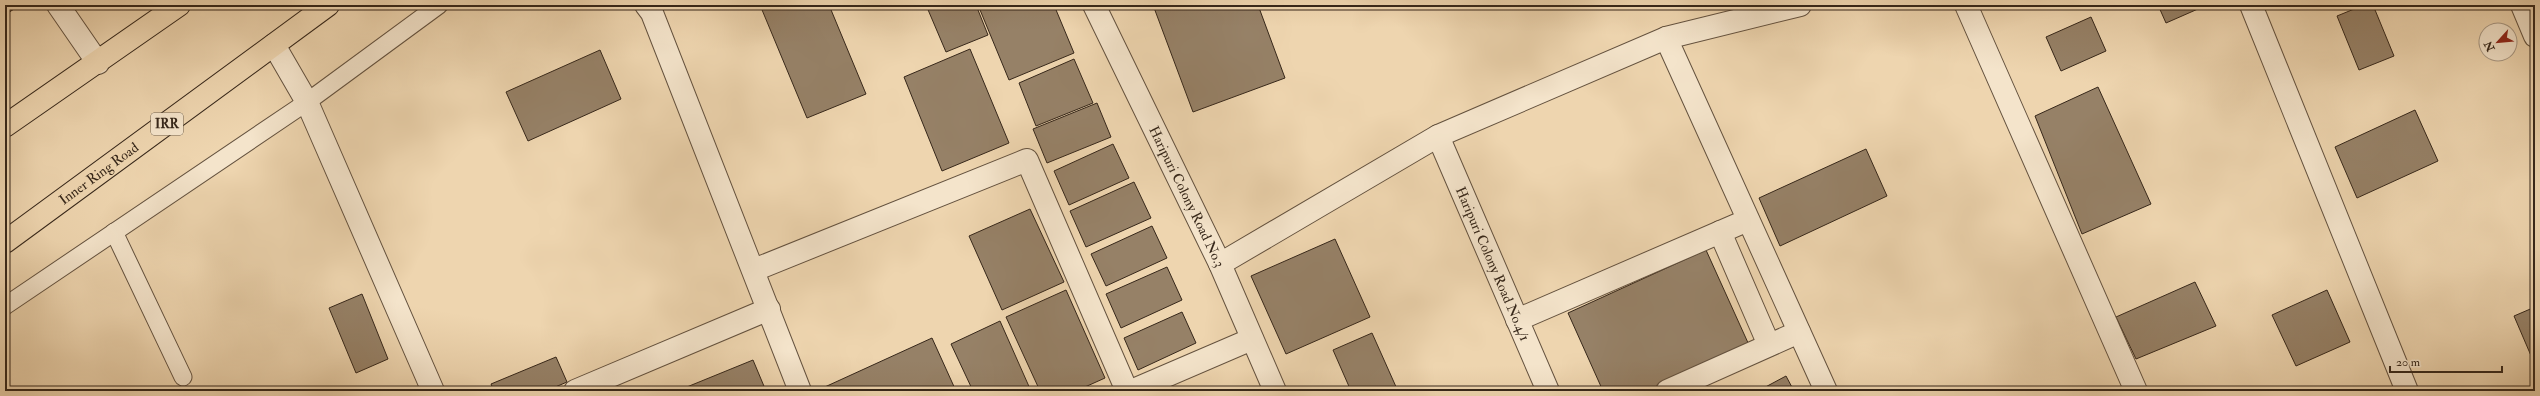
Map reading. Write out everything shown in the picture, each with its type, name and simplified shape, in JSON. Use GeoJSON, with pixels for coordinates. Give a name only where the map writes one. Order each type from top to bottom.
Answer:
{"type":"FeatureCollection","features":[{"type":"Feature","properties":{"kind":"highway"},"geometry":{"type":"LineString","coordinates":[[5,126],[98,63],[179,5]]}},
{"type":"Feature","properties":{"kind":"highway","name":"Inner Ring Road"},"geometry":{"type":"LineString","coordinates":[[5,242],[328,5]]}},
{"type":"Feature","properties":{"kind":"street"},"geometry":{"type":"LineString","coordinates":[[58,5],[98,63]]}},
{"type":"Feature","properties":{"kind":"street"},"geometry":{"type":"LineString","coordinates":[[646,5],[652,12],[800,391]]}},
{"type":"Feature","properties":{"kind":"street","name":"Haripuri Colony Road No.3"},"geometry":{"type":"LineString","coordinates":[[1094,5],[1220,264],[1275,391]]}},
{"type":"Feature","properties":{"kind":"street"},"geometry":{"type":"LineString","coordinates":[[1220,264],[1438,136],[1666,38],[1800,5]]}},
{"type":"Feature","properties":{"kind":"street"},"geometry":{"type":"LineString","coordinates":[[1966,5],[2136,391]]}},
{"type":"Feature","properties":{"kind":"street"},"geometry":{"type":"LineString","coordinates":[[2251,5],[2407,391]]}},
{"type":"Feature","properties":{"kind":"street"},"geometry":{"type":"LineString","coordinates":[[2522,5],[2535,36]]}},
{"type":"Feature","properties":{"kind":"street"},"geometry":{"type":"LineString","coordinates":[[1666,38],[1826,391]]}},
{"type":"Feature","properties":{"kind":"street"},"geometry":{"type":"LineString","coordinates":[[274,45],[307,102],[433,391]]}},
{"type":"Feature","properties":{"kind":"street","name":"Haripuri Colony Road No.4/1"},"geometry":{"type":"LineString","coordinates":[[1438,136],[1548,391]]}},
{"type":"Feature","properties":{"kind":"street"},"geometry":{"type":"LineString","coordinates":[[754,270],[1027,160],[1127,391]]}},
{"type":"Feature","properties":{"kind":"street"},"geometry":{"type":"LineString","coordinates":[[1517,320],[1748,220]]}},
{"type":"Feature","properties":{"kind":"street"},"geometry":{"type":"LineString","coordinates":[[1720,232],[1769,345]]}},
{"type":"Feature","properties":{"kind":"street"},"geometry":{"type":"LineString","coordinates":[[575,391],[769,309]]}},
{"type":"Feature","properties":{"kind":"street"},"geometry":{"type":"LineString","coordinates":[[1667,391],[1799,332]]}},
{"type":"Feature","properties":{"kind":"street"},"geometry":{"type":"LineString","coordinates":[[1131,391],[1252,339]]}},
{"type":"Feature","properties":{"kind":"lane"},"geometry":{"type":"LineString","coordinates":[[5,306],[307,102],[440,5]]}},
{"type":"Feature","properties":{"kind":"lane"},"geometry":{"type":"LineString","coordinates":[[114,232],[183,377]]}},
{"type":"Feature","properties":{"kind":"building"},"geometry":{"type":"Polygon","coordinates":[[[5,5],[20,5],[5,15],[5,5]]]}},
{"type":"Feature","properties":{"kind":"building"},"geometry":{"type":"Polygon","coordinates":[[[760,5],[829,5],[866,94],[807,118],[760,5]]]}},
{"type":"Feature","properties":{"kind":"building"},"geometry":{"type":"Polygon","coordinates":[[[926,5],[976,5],[988,35],[946,52],[926,5]]]}},
{"type":"Feature","properties":{"kind":"building"},"geometry":{"type":"Polygon","coordinates":[[[978,5],[1054,5],[1074,53],[1009,80],[978,5]]]}},
{"type":"Feature","properties":{"kind":"building"},"geometry":{"type":"Polygon","coordinates":[[[1153,5],[1258,5],[1285,78],[1193,112],[1153,5]]]}},
{"type":"Feature","properties":{"kind":"building"},"geometry":{"type":"Polygon","coordinates":[[[2158,5],[2207,5],[2166,23],[2158,5]]]}},
{"type":"Feature","properties":{"kind":"building"},"geometry":{"type":"Polygon","coordinates":[[[2364,5],[2373,5],[2394,56],[2359,70],[2337,16],[2364,5]]]}},
{"type":"Feature","properties":{"kind":"building"},"geometry":{"type":"Polygon","coordinates":[[[2091,17],[2106,51],[2061,71],[2046,37],[2091,17]]]}},
{"type":"Feature","properties":{"kind":"building"},"geometry":{"type":"Polygon","coordinates":[[[970,49],[1009,143],[942,171],[904,77],[970,49]]]}},
{"type":"Feature","properties":{"kind":"building"},"geometry":{"type":"Polygon","coordinates":[[[600,50],[621,99],[528,141],[506,92],[600,50]]]}},
{"type":"Feature","properties":{"kind":"building"},"geometry":{"type":"Polygon","coordinates":[[[1074,59],[1093,103],[1036,126],[1019,83],[1074,59]]]}},
{"type":"Feature","properties":{"kind":"building"},"geometry":{"type":"Polygon","coordinates":[[[2098,87],[2151,204],[2082,234],[2035,116],[2098,87]]]}},
{"type":"Feature","properties":{"kind":"building"},"geometry":{"type":"Polygon","coordinates":[[[1097,103],[1111,137],[1047,163],[1033,129],[1097,103]]]}},
{"type":"Feature","properties":{"kind":"building"},"geometry":{"type":"Polygon","coordinates":[[[2415,110],[2438,161],[2357,198],[2335,147],[2415,110]]]}},
{"type":"Feature","properties":{"kind":"building"},"geometry":{"type":"Polygon","coordinates":[[[1113,144],[1129,178],[1069,205],[1054,171],[1113,144]]]}},
{"type":"Feature","properties":{"kind":"building"},"geometry":{"type":"Polygon","coordinates":[[[1866,149],[1887,196],[1780,246],[1759,198],[1866,149]]]}},
{"type":"Feature","properties":{"kind":"building"},"geometry":{"type":"Polygon","coordinates":[[[1134,182],[1151,218],[1086,247],[1070,211],[1134,182]]]}},
{"type":"Feature","properties":{"kind":"building"},"geometry":{"type":"Polygon","coordinates":[[[1030,209],[1064,282],[1002,310],[969,236],[1030,209]]]}},
{"type":"Feature","properties":{"kind":"building"},"geometry":{"type":"Polygon","coordinates":[[[1152,226],[1167,258],[1106,286],[1091,254],[1152,226]]]}},
{"type":"Feature","properties":{"kind":"building"},"geometry":{"type":"Polygon","coordinates":[[[1335,239],[1370,317],[1286,354],[1251,276],[1335,239]]]}},
{"type":"Feature","properties":{"kind":"building"},"geometry":{"type":"Polygon","coordinates":[[[1706,250],[1749,345],[1647,391],[1603,391],[1568,313],[1706,250]]]}},
{"type":"Feature","properties":{"kind":"building"},"geometry":{"type":"Polygon","coordinates":[[[1167,267],[1182,300],[1121,328],[1106,294],[1167,267]]]}},
{"type":"Feature","properties":{"kind":"building"},"geometry":{"type":"Polygon","coordinates":[[[2195,282],[2216,326],[2136,359],[2116,317],[2195,282]]]}},
{"type":"Feature","properties":{"kind":"building"},"geometry":{"type":"Polygon","coordinates":[[[1066,290],[1105,378],[1076,391],[1040,391],[1006,317],[1066,290]]]}},
{"type":"Feature","properties":{"kind":"building"},"geometry":{"type":"Polygon","coordinates":[[[2327,290],[2350,342],[2296,366],[2272,315],[2327,290]]]}},
{"type":"Feature","properties":{"kind":"building"},"geometry":{"type":"Polygon","coordinates":[[[362,294],[388,359],[356,373],[329,308],[362,294]]]}},
{"type":"Feature","properties":{"kind":"building"},"geometry":{"type":"Polygon","coordinates":[[[2535,307],[2535,365],[2514,316],[2535,307]]]}},
{"type":"Feature","properties":{"kind":"building"},"geometry":{"type":"Polygon","coordinates":[[[1182,312],[1196,343],[1138,370],[1124,338],[1182,312]]]}},
{"type":"Feature","properties":{"kind":"building"},"geometry":{"type":"Polygon","coordinates":[[[1000,321],[1031,391],[973,391],[951,344],[1000,321]]]}},
{"type":"Feature","properties":{"kind":"building"},"geometry":{"type":"Polygon","coordinates":[[[1372,333],[1397,389],[1393,391],[1351,391],[1333,350],[1372,333]]]}},
{"type":"Feature","properties":{"kind":"building"},"geometry":{"type":"Polygon","coordinates":[[[932,338],[956,391],[816,391],[932,338]]]}},
{"type":"Feature","properties":{"kind":"building"},"geometry":{"type":"Polygon","coordinates":[[[556,357],[567,382],[546,391],[494,391],[491,384],[556,357]]]}},
{"type":"Feature","properties":{"kind":"building"},"geometry":{"type":"Polygon","coordinates":[[[753,360],[766,391],[677,391],[753,360]]]}},
{"type":"Feature","properties":{"kind":"building"},"geometry":{"type":"Polygon","coordinates":[[[1786,376],[1794,391],[1758,391],[1786,376]]]}}]}
